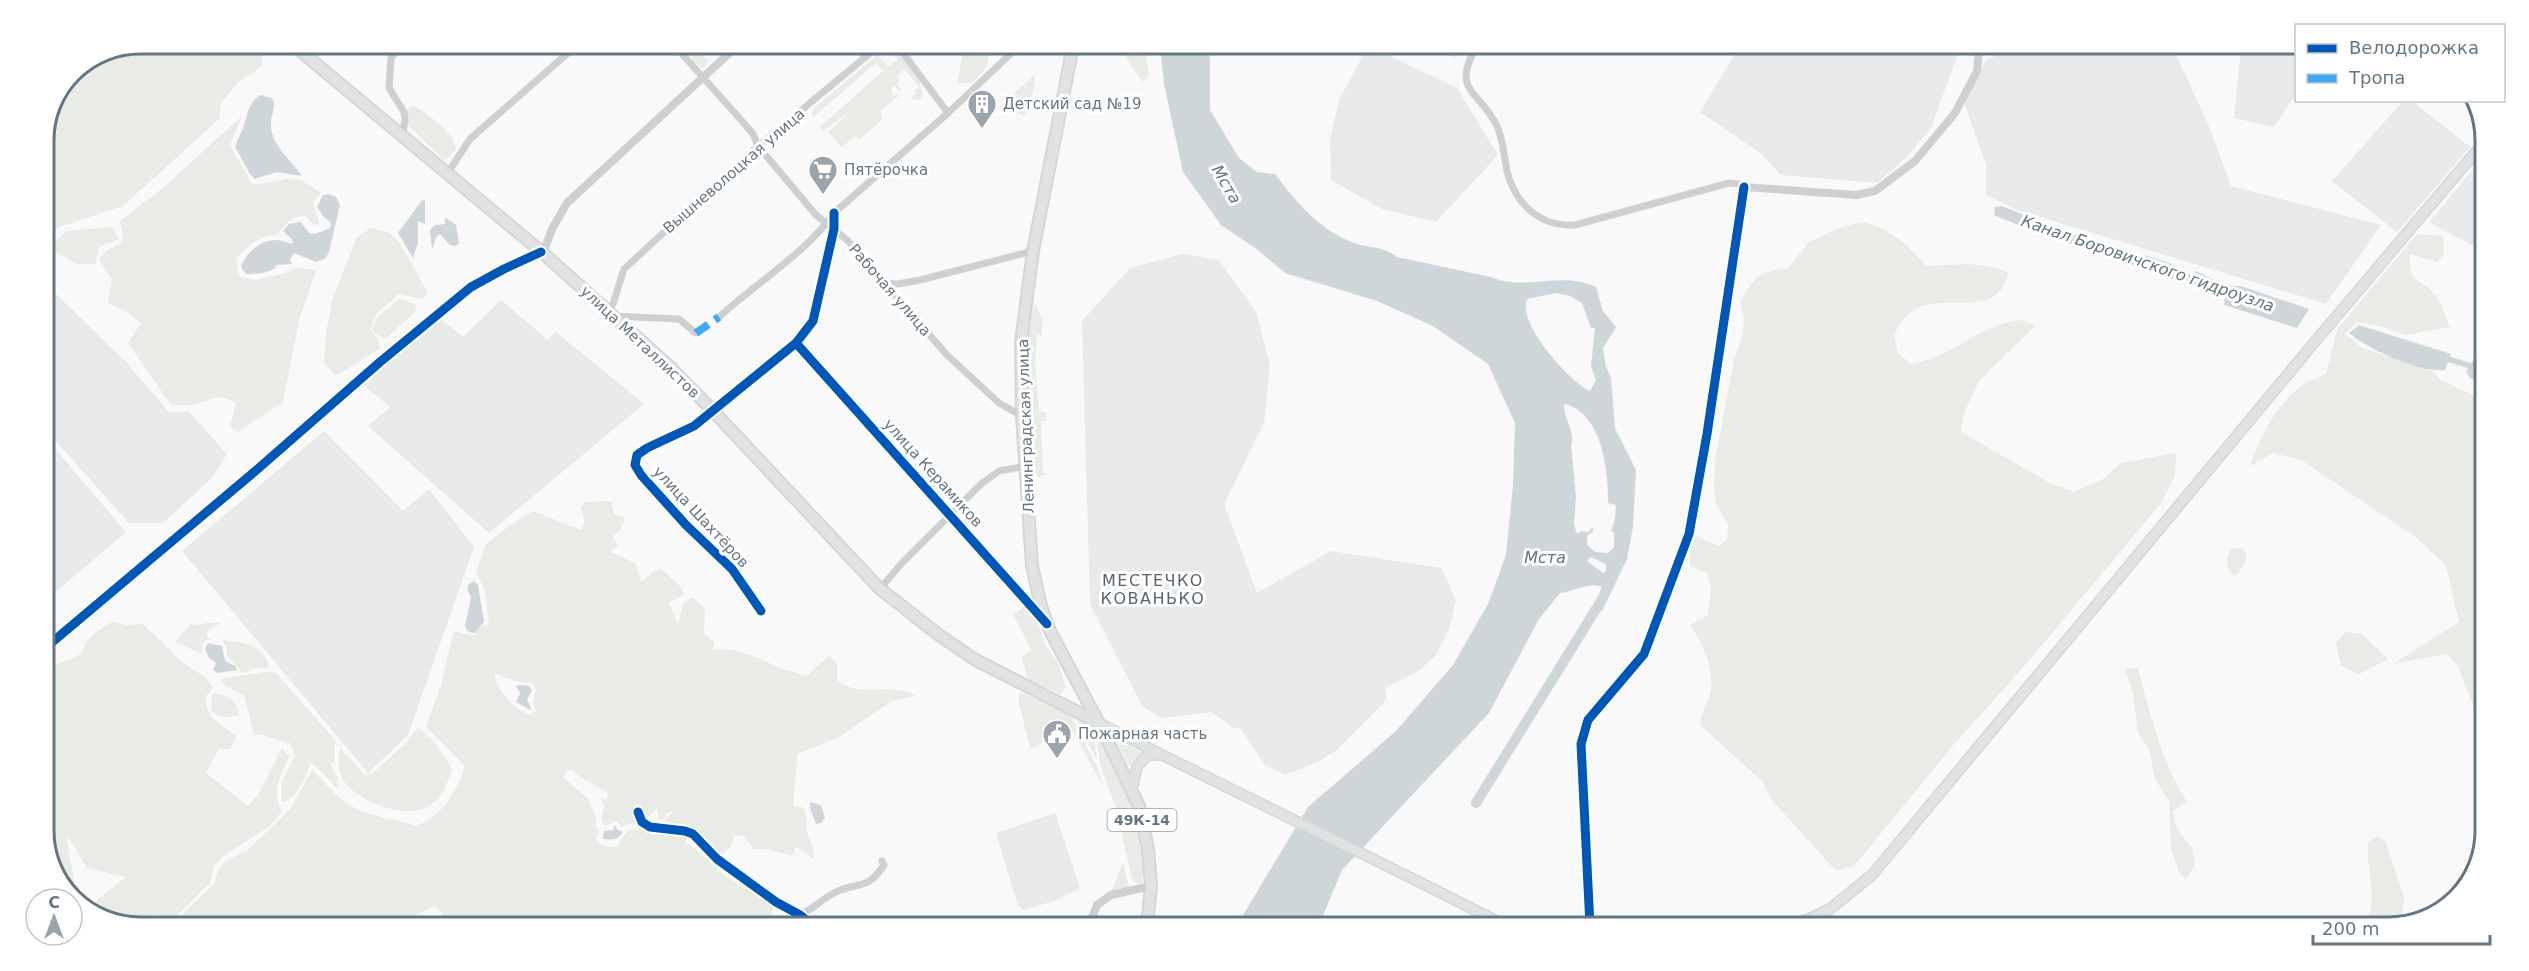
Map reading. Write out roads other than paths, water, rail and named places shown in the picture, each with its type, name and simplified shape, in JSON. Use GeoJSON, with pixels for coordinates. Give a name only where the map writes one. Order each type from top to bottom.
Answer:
{"type":"FeatureCollection","features":[{"type":"Feature","properties":{"kind":"main road","name":"улица Металлистов"},"geometry":{"type":"LineString","coordinates":[[304,54],[542,253],[610,313],[714,412],[880,589],[974,659],[1099,723]]}},
{"type":"Feature","properties":{"kind":"main road","name":"Ленинградская улица"},"geometry":{"type":"LineString","coordinates":[[1071,54],[1033,251],[1021,342],[1023,416],[1032,566],[1047,624],[1099,723]]}},
{"type":"Feature","properties":{"kind":"main road"},"geometry":{"type":"LineString","coordinates":[[1813,917],[1830,909],[1872,875],[2313,344],[2475,153]]}},
{"type":"Feature","properties":{"kind":"main road"},"geometry":{"type":"LineString","coordinates":[[1099,723],[1263,807],[1379,861],[1486,917]]}},
{"type":"Feature","properties":{"kind":"main road","name":"49К-14"},"geometry":{"type":"LineString","coordinates":[[1099,723],[1139,806],[1148,849],[1151,886],[1148,917]]}},
{"type":"Feature","properties":{"kind":"main road"},"geometry":{"type":"LineString","coordinates":[[1132,789],[1137,767],[1148,755],[1162,755]]}},
{"type":"Feature","properties":{"kind":"street"},"geometry":{"type":"LineString","coordinates":[[394,54],[391,57],[388,81],[392,95],[405,117],[402,136]]}},
{"type":"Feature","properties":{"kind":"street"},"geometry":{"type":"LineString","coordinates":[[447,174],[470,139],[567,54]]}},
{"type":"Feature","properties":{"kind":"street","name":"Рабочая улица"},"geometry":{"type":"LineString","coordinates":[[683,54],[753,134],[758,146],[816,215],[847,240],[961,369],[999,403],[1023,416]]}},
{"type":"Feature","properties":{"kind":"street"},"geometry":{"type":"LineString","coordinates":[[54,641],[471,287],[542,253],[567,203],[729,54]]}},
{"type":"Feature","properties":{"kind":"street","name":"Вышневолоцкая улица"},"geometry":{"type":"LineString","coordinates":[[610,313],[624,269],[758,146],[869,54]]}},
{"type":"Feature","properties":{"kind":"street"},"geometry":{"type":"LineString","coordinates":[[904,54],[948,113]]}},
{"type":"Feature","properties":{"kind":"street"},"geometry":{"type":"LineString","coordinates":[[719,317],[827,223],[834,213],[948,113],[1010,54]]}},
{"type":"Feature","properties":{"kind":"street"},"geometry":{"type":"LineString","coordinates":[[1473,54],[1465,72],[1468,88],[1486,108],[1498,128],[1508,174],[1521,204],[1535,216],[1556,225],[1575,225],[1730,183],[1744,187],[1856,195],[1875,191],[1915,161],[1954,112],[1977,71],[1978,54]]}},
{"type":"Feature","properties":{"kind":"street"},"geometry":{"type":"LineString","coordinates":[[1590,917],[1581,744],[1588,720],[1644,654],[1689,534],[1707,434],[1744,187]]}},
{"type":"Feature","properties":{"kind":"street"},"geometry":{"type":"LineString","coordinates":[[714,412],[796,343],[813,321],[834,229],[834,213]]}},
{"type":"Feature","properties":{"kind":"street"},"geometry":{"type":"LineString","coordinates":[[885,283],[898,284],[1033,251]]}},
{"type":"Feature","properties":{"kind":"street"},"geometry":{"type":"LineString","coordinates":[[610,313],[678,318],[696,333]]}},
{"type":"Feature","properties":{"kind":"street","name":"улица Керамиков"},"geometry":{"type":"LineString","coordinates":[[796,343],[1047,624]]}},
{"type":"Feature","properties":{"kind":"street","name":"улица Шахтёров"},"geometry":{"type":"LineString","coordinates":[[714,412],[694,426],[647,448],[637,455],[635,465],[641,475],[686,525],[732,569],[761,611]]}},
{"type":"Feature","properties":{"kind":"street"},"geometry":{"type":"LineString","coordinates":[[880,589],[901,564],[981,484],[999,471],[1026,466]]}},
{"type":"Feature","properties":{"kind":"street"},"geometry":{"type":"LineString","coordinates":[[638,812],[642,822],[650,827],[693,834],[717,859],[742,878],[776,903],[803,917]]}},
{"type":"Feature","properties":{"kind":"street"},"geometry":{"type":"LineString","coordinates":[[800,915],[813,909],[834,893],[854,885],[866,885],[875,880],[884,866],[882,861]]}},
{"type":"Feature","properties":{"kind":"street"},"geometry":{"type":"LineString","coordinates":[[1092,917],[1097,905],[1111,895],[1151,886]]}},
{"type":"Feature","properties":{"kind":"street"},"geometry":{"type":"LineString","coordinates":[[811,917],[813,909]]}},
{"type":"Feature","properties":{"kind":"water","name":"Мста"},"geometry":{"type":"Polygon","coordinates":[[[1161,54],[1209,54],[1210,110],[1239,158],[1257,172],[1275,174],[1301,206],[1332,232],[1357,244],[1383,250],[1397,257],[1504,281],[1569,280],[1583,282],[1596,287],[1603,311],[1616,327],[1603,348],[1606,367],[1611,378],[1615,428],[1636,470],[1633,527],[1627,559],[1602,611],[1590,613],[1602,587],[1586,586],[1560,593],[1539,619],[1489,713],[1342,870],[1322,917],[1242,917],[1308,807],[1396,731],[1453,665],[1488,604],[1506,555],[1513,485],[1515,423],[1488,364],[1433,326],[1377,301],[1285,273],[1258,250],[1221,225],[1183,172],[1164,84],[1161,54]],[[1556,293],[1527,299],[1526,310],[1537,337],[1547,351],[1570,376],[1590,391],[1596,380],[1591,366],[1595,328],[1591,328],[1582,303],[1570,296],[1556,293]],[[1564,404],[1572,435],[1576,496],[1574,524],[1577,534],[1582,531],[1588,532],[1593,527],[1593,531],[1587,536],[1587,545],[1595,552],[1608,553],[1614,547],[1614,533],[1611,531],[1616,505],[1608,503],[1607,476],[1601,445],[1587,418],[1577,409],[1564,404]],[[1591,557],[1587,561],[1603,573],[1606,571],[1606,564],[1591,557]]]}},
{"type":"Feature","properties":{"kind":"water"},"geometry":{"type":"Polygon","coordinates":[[[261,95],[273,99],[272,134],[279,147],[302,176],[277,172],[255,179],[235,147],[250,105],[261,95]]]}},
{"type":"Feature","properties":{"kind":"water"},"geometry":{"type":"Polygon","coordinates":[[[329,194],[336,197],[340,205],[329,252],[325,259],[316,262],[294,253],[290,260],[292,264],[277,265],[263,273],[246,274],[241,267],[243,261],[261,244],[278,240],[292,244],[293,240],[283,231],[289,224],[301,222],[309,233],[315,234],[330,228],[331,223],[317,207],[323,195],[329,194]]]}},
{"type":"Feature","properties":{"kind":"water"},"geometry":{"type":"Polygon","coordinates":[[[422,200],[425,201],[425,224],[418,221],[418,243],[413,258],[398,233],[422,200]]]}},
{"type":"Feature","properties":{"kind":"water"},"geometry":{"type":"Polygon","coordinates":[[[2002,206],[2115,248],[2168,263],[2184,272],[2182,282],[2033,231],[1994,215],[1995,207],[2002,206]]]}},
{"type":"Feature","properties":{"kind":"water"},"geometry":{"type":"Polygon","coordinates":[[[445,217],[456,225],[459,243],[456,246],[450,245],[440,234],[436,237],[432,250],[430,230],[435,225],[445,224],[445,217]]]}},
{"type":"Feature","properties":{"kind":"water"},"geometry":{"type":"Polygon","coordinates":[[[2196,271],[2227,286],[2241,286],[2309,309],[2297,328],[2224,305],[2225,296],[2191,284],[2196,271]]]}},
{"type":"Feature","properties":{"kind":"water"},"geometry":{"type":"Polygon","coordinates":[[[2359,325],[2451,354],[2445,370],[2422,368],[2409,364],[2369,346],[2349,333],[2359,325]]]}},
{"type":"Feature","properties":{"kind":"water"},"geometry":{"type":"Polygon","coordinates":[[[2475,358],[2475,380],[2470,378],[2466,371],[2475,358]]]}},
{"type":"Feature","properties":{"kind":"water"},"geometry":{"type":"Polygon","coordinates":[[[474,581],[478,585],[484,622],[475,633],[469,632],[465,627],[471,597],[467,589],[474,581]]]}},
{"type":"Feature","properties":{"kind":"water"},"geometry":{"type":"Polygon","coordinates":[[[208,643],[222,646],[225,661],[235,666],[237,670],[218,673],[213,670],[216,663],[209,658],[205,649],[208,643]]]}},
{"type":"Feature","properties":{"kind":"water"},"geometry":{"type":"Polygon","coordinates":[[[516,686],[529,686],[532,691],[527,699],[532,711],[516,702],[520,693],[516,686]]]}},
{"type":"Feature","properties":{"kind":"water"},"geometry":{"type":"Polygon","coordinates":[[[810,802],[821,805],[825,818],[821,823],[816,824],[810,802]]]}},
{"type":"Feature","properties":{"kind":"water"},"geometry":{"type":"Polygon","coordinates":[[[615,825],[623,832],[621,835],[614,839],[603,839],[604,831],[613,830],[615,825]]]}},
{"type":"Feature","properties":{"kind":"waterway","name":"Канал Боровичского гидроузла"},"geometry":{"type":"LineString","coordinates":[[2176,272],[2200,281]]}},
{"type":"Feature","properties":{"kind":"waterway","name":"Канал Боровичского гидроузла"},"geometry":{"type":"LineString","coordinates":[[2441,357],[2475,367]]}},
{"type":"Feature","properties":{"kind":"waterway"},"geometry":{"type":"LineString","coordinates":[[1476,803],[1601,601]]}},
{"type":"Feature","properties":{"kind":"place","name":"Детский сад №19"},"geometry":{"type":"Point","coordinates":[982,130]}},
{"type":"Feature","properties":{"kind":"place","name":"Пятёрочка"},"geometry":{"type":"Point","coordinates":[823,196]}},
{"type":"Feature","properties":{"kind":"place","name":"Пожарная часть"},"geometry":{"type":"Point","coordinates":[1057,760]}},
{"type":"Feature","properties":{"kind":"district","name":"МЕСТЕЧКО КОВАНЬКО"},"geometry":{"type":"Point","coordinates":[1153,589]}}]}
